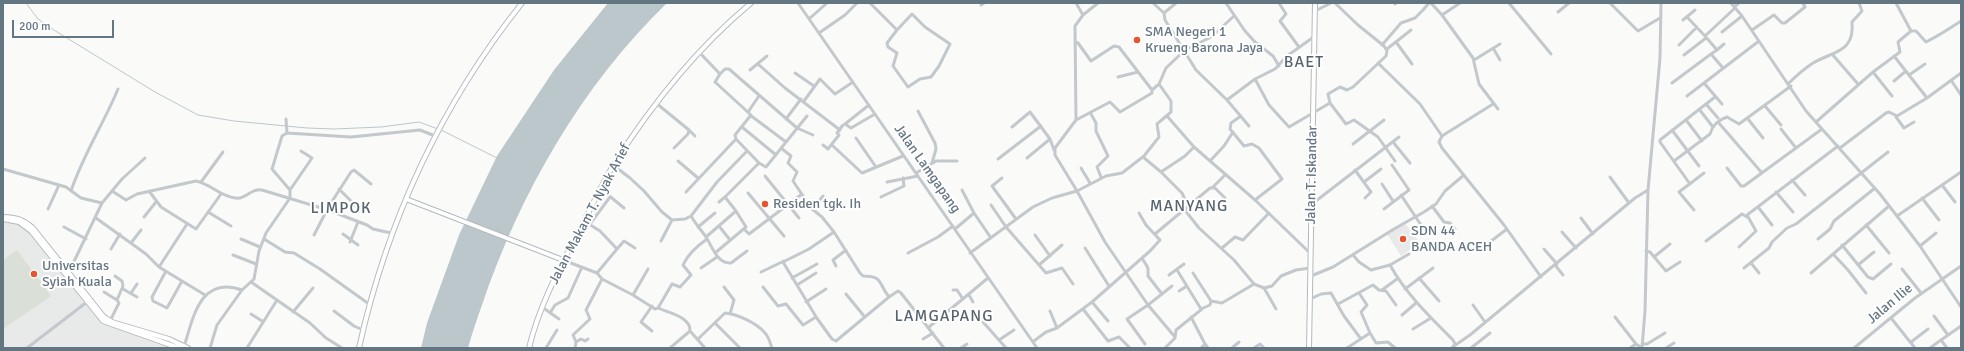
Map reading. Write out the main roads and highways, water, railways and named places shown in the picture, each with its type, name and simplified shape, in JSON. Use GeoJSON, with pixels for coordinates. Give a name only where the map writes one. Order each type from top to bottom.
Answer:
{"type":"FeatureCollection","features":[{"type":"Feature","properties":{"kind":"waterway"},"geometry":{"type":"LineString","coordinates":[[26,3],[38,19],[49,27],[155,92],[198,115],[234,121],[307,128],[334,129],[381,127],[419,122],[438,129]]}},
{"type":"Feature","properties":{"kind":"waterway"},"geometry":{"type":"LineString","coordinates":[[441,130],[497,158]]}},
{"type":"Feature","properties":{"kind":"place","name":"SMA Negeri 1 Krueng Barona Jaya"},"geometry":{"type":"Point","coordinates":[1137,40]}},
{"type":"Feature","properties":{"kind":"place","name":"Residen tgk. Ih"},"geometry":{"type":"Point","coordinates":[765,204]}},
{"type":"Feature","properties":{"kind":"place","name":"SDN 44 BANDA ACEH"},"geometry":{"type":"Point","coordinates":[1403,239]}},
{"type":"Feature","properties":{"kind":"place","name":"Universitas Syiah Kuala"},"geometry":{"type":"Point","coordinates":[34,274]}},
{"type":"Feature","properties":{"kind":"district","name":"BAET"},"geometry":{"type":"Point","coordinates":[1304,63]}},
{"type":"Feature","properties":{"kind":"district","name":"MANYANG"},"geometry":{"type":"Point","coordinates":[1189,207]}},
{"type":"Feature","properties":{"kind":"district","name":"LIMPOK"},"geometry":{"type":"Point","coordinates":[341,209]}},
{"type":"Feature","properties":{"kind":"district","name":"LAMGAPANG"},"geometry":{"type":"Point","coordinates":[944,317]}}]}
